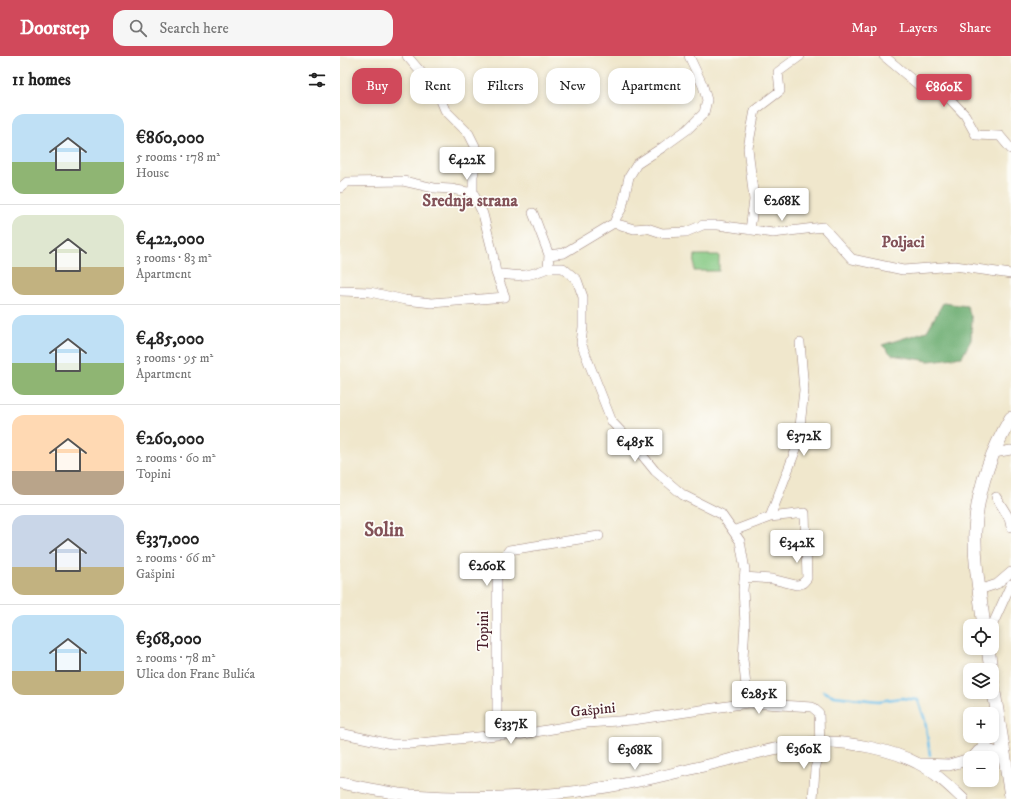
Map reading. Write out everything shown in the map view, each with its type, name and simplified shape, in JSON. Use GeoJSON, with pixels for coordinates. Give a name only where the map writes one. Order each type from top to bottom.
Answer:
{"type":"FeatureCollection","features":[{"type":"Feature","properties":{"kind":"main road"},"geometry":{"type":"LineString","coordinates":[[983,619],[976,562],[975,531],[986,471],[999,439],[1011,418]]}},
{"type":"Feature","properties":{"kind":"main road"},"geometry":{"type":"LineString","coordinates":[[999,727],[1011,796]]}},
{"type":"Feature","properties":{"kind":"main road"},"geometry":{"type":"LineString","coordinates":[[999,755],[1005,760]]}},
{"type":"Feature","properties":{"kind":"street"},"geometry":{"type":"LineString","coordinates":[[340,291],[370,292],[405,300],[432,303],[505,297],[496,273],[493,254],[482,214],[473,193],[473,176],[476,161],[475,146],[469,134],[445,110],[437,91],[407,56]]}},
{"type":"Feature","properties":{"kind":"street"},"geometry":{"type":"LineString","coordinates":[[549,255],[564,253],[614,223],[622,208],[629,177],[637,164],[688,129],[704,113],[706,100],[703,86],[689,56]]}},
{"type":"Feature","properties":{"kind":"street"},"geometry":{"type":"LineString","coordinates":[[750,230],[754,200],[748,148],[755,110],[780,91],[778,72],[800,56]]}},
{"type":"Feature","properties":{"kind":"street"},"geometry":{"type":"LineString","coordinates":[[884,56],[922,88],[944,93],[965,115],[976,135],[1000,136],[1011,149]]}},
{"type":"Feature","properties":{"kind":"street"},"geometry":{"type":"LineString","coordinates":[[340,188],[347,182],[403,181],[434,188],[451,188],[473,193]]}},
{"type":"Feature","properties":{"kind":"street"},"geometry":{"type":"LineString","coordinates":[[534,213],[549,255],[548,268]]}},
{"type":"Feature","properties":{"kind":"street"},"geometry":{"type":"LineString","coordinates":[[614,223],[634,229],[647,228],[662,233],[686,232],[703,225],[718,225],[773,233],[823,227],[852,260],[903,270],[955,266],[1011,274]]}},
{"type":"Feature","properties":{"kind":"street"},"geometry":{"type":"LineString","coordinates":[[496,273],[516,277],[536,273],[548,268],[563,268],[577,280],[583,297],[583,327],[581,344],[612,422],[633,444],[655,471],[683,495],[721,514],[740,541],[745,570],[743,590],[745,623],[743,659],[748,703]]}},
{"type":"Feature","properties":{"kind":"street"},"geometry":{"type":"LineString","coordinates":[[770,517],[798,444],[804,390],[800,343]]}},
{"type":"Feature","properties":{"kind":"street"},"geometry":{"type":"LineString","coordinates":[[994,453],[1011,450]]}},
{"type":"Feature","properties":{"kind":"street"},"geometry":{"type":"LineString","coordinates":[[996,497],[1008,518],[1011,527]]}},
{"type":"Feature","properties":{"kind":"street"},"geometry":{"type":"LineString","coordinates":[[733,531],[770,517],[805,513],[807,578],[804,582],[796,585],[772,579],[744,577]]}},
{"type":"Feature","properties":{"kind":"street","name":"Topini"},"geometry":{"type":"LineString","coordinates":[[496,735],[497,566],[509,550],[599,536]]}},
{"type":"Feature","properties":{"kind":"street"},"geometry":{"type":"LineString","coordinates":[[980,590],[997,584],[1011,572]]}},
{"type":"Feature","properties":{"kind":"street"},"geometry":{"type":"LineString","coordinates":[[995,619],[1011,584]]}},
{"type":"Feature","properties":{"kind":"street","name":"Gašpini"},"geometry":{"type":"LineString","coordinates":[[340,733],[391,744],[432,742],[518,734],[587,723],[634,720],[684,711],[748,703],[812,707],[819,713],[820,742],[820,750],[815,769],[813,799]]}},
{"type":"Feature","properties":{"kind":"street"},"geometry":{"type":"LineString","coordinates":[[340,783],[409,795],[486,798],[572,792],[637,782],[747,756],[820,742],[854,744],[891,753],[917,763],[945,782],[963,799]]}},
{"type":"Feature","properties":{"kind":"street"},"geometry":{"type":"LineString","coordinates":[[978,751],[985,743]]}},
{"type":"Feature","properties":{"kind":"street"},"geometry":{"type":"LineString","coordinates":[[917,763],[949,765],[963,760]]}},
{"type":"Feature","properties":{"kind":"green space"},"geometry":{"type":"Polygon","coordinates":[[[695,255],[719,255],[719,271],[694,271],[695,255]]]}},
{"type":"Feature","properties":{"kind":"green space"},"geometry":{"type":"Polygon","coordinates":[[[943,303],[967,306],[972,319],[971,340],[962,357],[929,361],[892,355],[882,345],[927,331],[943,303]]]}},
{"type":"Feature","properties":{"kind":"waterway"},"geometry":{"type":"LineString","coordinates":[[823,691],[834,696],[878,701],[902,698],[918,700],[925,720],[930,755]]}},
{"type":"Feature","properties":{"kind":"district","name":"Srednja strana"},"geometry":{"type":"Point","coordinates":[470,201]}},
{"type":"Feature","properties":{"kind":"district","name":"Poljaci"},"geometry":{"type":"Point","coordinates":[903,242]}},
{"type":"Feature","properties":{"kind":"district","name":"Solin"},"geometry":{"type":"Point","coordinates":[384,530]}}]}
